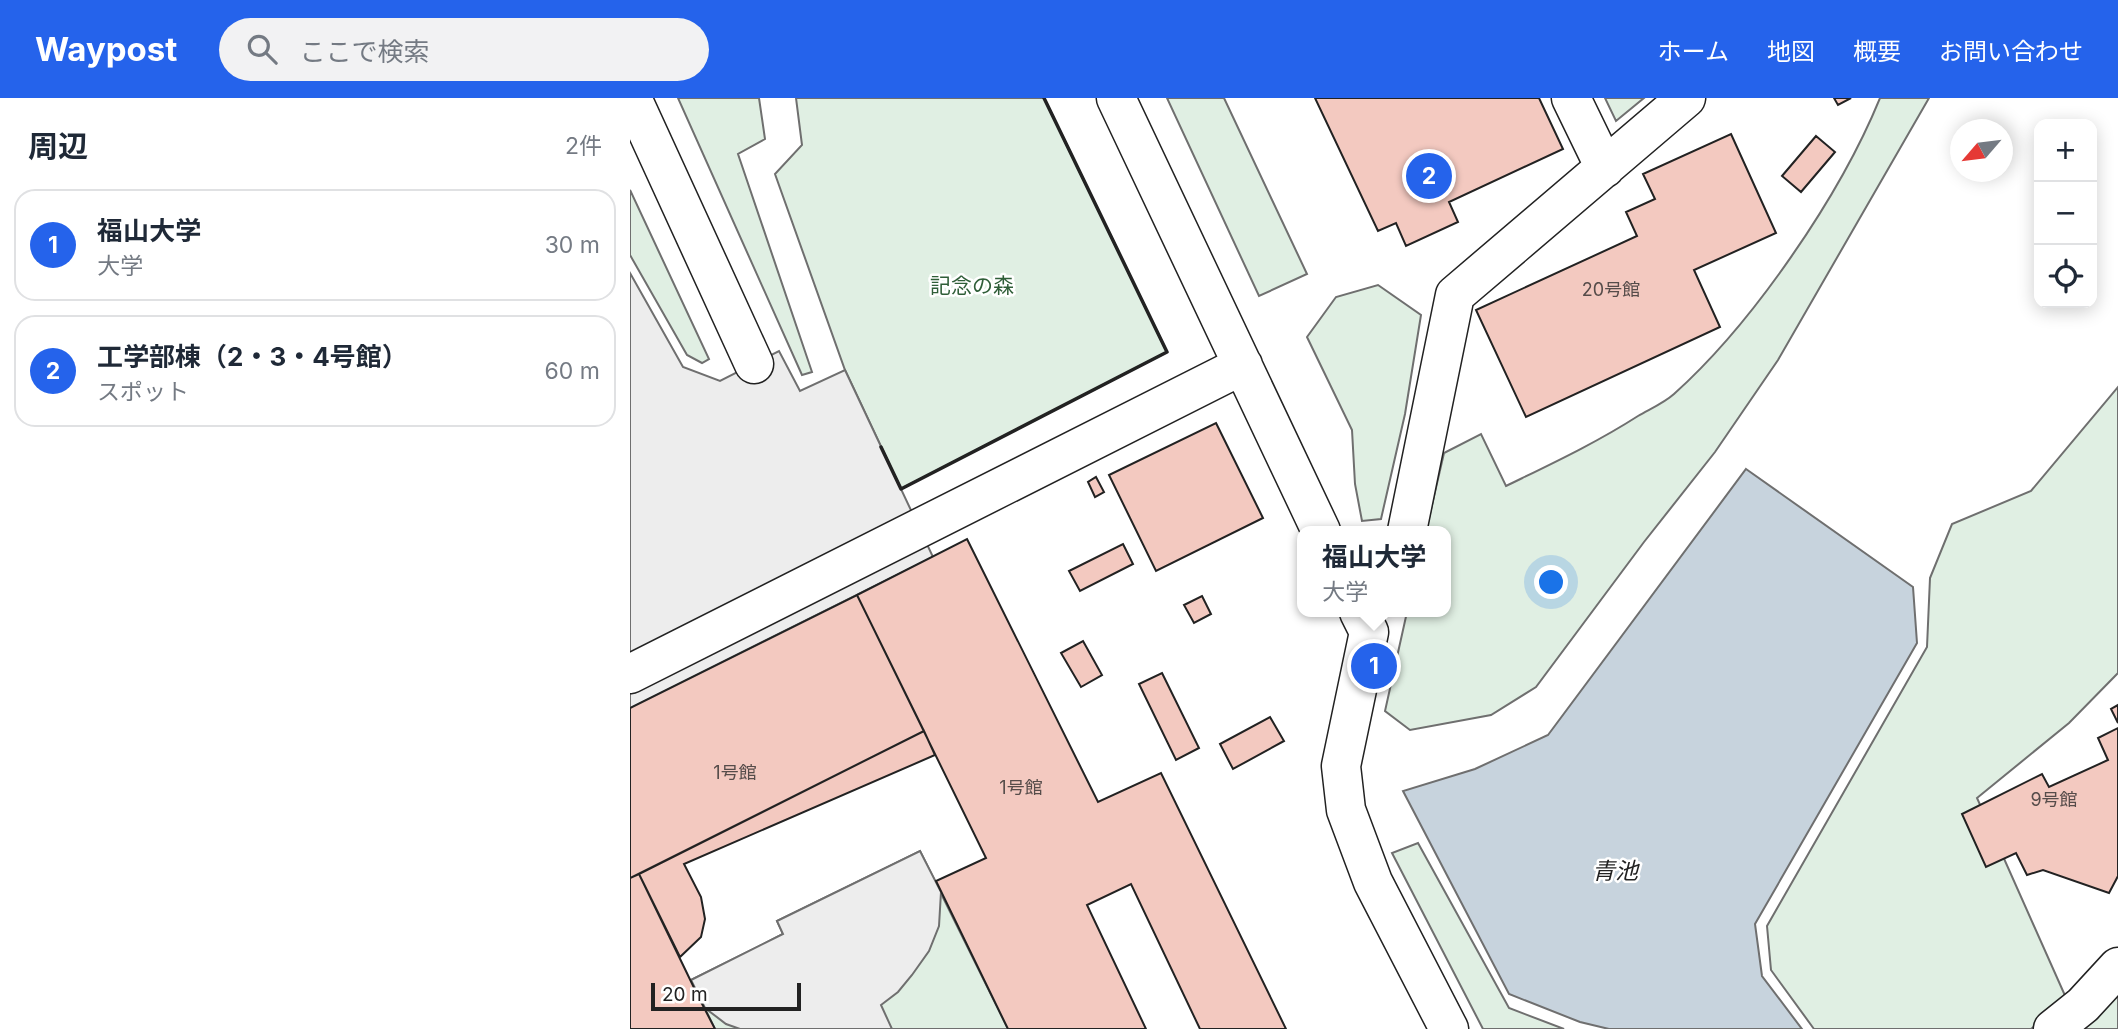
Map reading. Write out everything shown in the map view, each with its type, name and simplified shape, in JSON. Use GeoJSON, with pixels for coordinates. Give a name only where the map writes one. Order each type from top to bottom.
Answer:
{"type":"FeatureCollection","features":[{"type":"Feature","properties":{"kind":"lane"},"geometry":{"type":"LineString","coordinates":[[632,98],[754,364]]}},
{"type":"Feature","properties":{"kind":"lane"},"geometry":{"type":"LineString","coordinates":[[1116,98],[1319,526]]}},
{"type":"Feature","properties":{"kind":"lane"},"geometry":{"type":"LineString","coordinates":[[1571,98],[1605,168]]}},
{"type":"Feature","properties":{"kind":"lane"},"geometry":{"type":"LineString","coordinates":[[1408,526],[1455,295],[1686,98]]}},
{"type":"Feature","properties":{"kind":"lane"},"geometry":{"type":"LineString","coordinates":[[630,674],[1243,365]]}},
{"type":"Feature","properties":{"kind":"lane"},"geometry":{"type":"LineString","coordinates":[[1373,618],[1341,766],[1346,810],[1373,882],[1449,1029]]}},
{"type":"Feature","properties":{"kind":"lane"},"geometry":{"type":"LineString","coordinates":[[2053,1029],[2083,1005],[2118,967]]}},
{"type":"Feature","properties":{"kind":"green space"},"geometry":{"type":"Polygon","coordinates":[[[678,98],[759,98],[765,139],[738,154],[812,372],[802,375],[678,98]]]}},
{"type":"Feature","properties":{"kind":"green space","name":"記念の森"},"geometry":{"type":"Polygon","coordinates":[[[796,98],[1044,98],[1167,352],[901,489],[845,370],[775,174],[802,145],[796,98]]]}},
{"type":"Feature","properties":{"kind":"green space"},"geometry":{"type":"Polygon","coordinates":[[[1167,98],[1224,98],[1307,274],[1259,296],[1167,98]]]}},
{"type":"Feature","properties":{"kind":"green space"},"geometry":{"type":"Polygon","coordinates":[[[1605,98],[1644,98],[1616,121],[1605,98]]]}},
{"type":"Feature","properties":{"kind":"green space"},"geometry":{"type":"Polygon","coordinates":[[[1880,98],[1929,98],[1778,360],[1715,452],[1536,687],[1491,715],[1410,730],[1385,711],[1406,617],[1451,617],[1451,526],[1427,526],[1444,453],[1481,434],[1506,486],[1590,444],[1670,397],[1734,332],[1792,256],[1842,176],[1880,98]]]}},
{"type":"Feature","properties":{"kind":"green space"},"geometry":{"type":"Polygon","coordinates":[[[630,190],[709,359],[702,363],[687,355],[630,255],[630,190]]]}},
{"type":"Feature","properties":{"kind":"green space"},"geometry":{"type":"Polygon","coordinates":[[[1378,285],[1421,315],[1405,414],[1381,519],[1362,521],[1355,484],[1352,430],[1307,337],[1336,297],[1378,285]]]}},
{"type":"Feature","properties":{"kind":"green space"},"geometry":{"type":"Polygon","coordinates":[[[2118,387],[2118,673],[2069,723],[1977,798],[2067,1000],[2031,1029],[1814,1029],[1771,970],[1767,926],[1927,647],[1930,578],[1952,524],[2031,491],[2118,387]]]}},
{"type":"Feature","properties":{"kind":"green space"},"geometry":{"type":"Polygon","coordinates":[[[1418,843],[1509,1008],[1564,1029],[1483,1029],[1392,853],[1418,843]]]}},
{"type":"Feature","properties":{"kind":"green space"},"geometry":{"type":"Polygon","coordinates":[[[920,851],[1008,1029],[715,1029],[691,980],[783,934],[777,921],[920,851]]]}},
{"type":"Feature","properties":{"kind":"green space"},"geometry":{"type":"Polygon","coordinates":[[[2118,989],[2118,1029],[2076,1029],[2118,989]]]}},
{"type":"Feature","properties":{"kind":"shaded area"},"geometry":{"type":"Polygon","coordinates":[[[630,273],[683,367],[720,381],[779,351],[800,391],[845,370],[933,557],[630,708],[630,273]]]}},
{"type":"Feature","properties":{"kind":"shaded area"},"geometry":{"type":"Polygon","coordinates":[[[920,851],[941,892],[939,926],[929,951],[912,975],[898,992],[881,1005],[892,1029],[740,1029],[726,1024],[705,1008],[691,980],[783,934],[777,921],[920,851]]]}},
{"type":"Feature","properties":{"kind":"water","name":"青池"},"geometry":{"type":"Polygon","coordinates":[[[1746,469],[1913,587],[1917,643],[1755,924],[1762,976],[1802,1029],[1609,1029],[1580,1022],[1509,994],[1403,791],[1475,769],[1548,735],[1746,469]]]}},
{"type":"Feature","properties":{"kind":"building"},"geometry":{"type":"Polygon","coordinates":[[[1315,98],[1539,98],[1563,149],[1449,202],[1458,222],[1406,246],[1396,223],[1378,231],[1315,98]]]}},
{"type":"Feature","properties":{"kind":"building"},"geometry":{"type":"Polygon","coordinates":[[[1834,98],[1851,98],[1838,105],[1834,98]]]}},
{"type":"Feature","properties":{"kind":"building"},"geometry":{"type":"Polygon","coordinates":[[[1731,134],[1776,233],[1694,270],[1720,327],[1526,417],[1476,310],[1637,236],[1626,212],[1655,199],[1643,174],[1731,134]]]}},
{"type":"Feature","properties":{"kind":"building"},"geometry":{"type":"Polygon","coordinates":[[[1816,136],[1835,152],[1801,192],[1782,176],[1816,136]]]}},
{"type":"Feature","properties":{"kind":"building"},"geometry":{"type":"Polygon","coordinates":[[[1216,423],[1263,518],[1156,571],[1109,475],[1216,423]]]}},
{"type":"Feature","properties":{"kind":"building"},"geometry":{"type":"Polygon","coordinates":[[[1096,477],[1104,492],[1095,497],[1088,482],[1096,477]]]}},
{"type":"Feature","properties":{"kind":"building"},"geometry":{"type":"Polygon","coordinates":[[[967,539],[1098,802],[1161,773],[1286,1029],[1200,1029],[1131,884],[1087,905],[1146,1029],[1008,1029],[936,881],[986,858],[857,595],[967,539]]]}},
{"type":"Feature","properties":{"kind":"building"},"geometry":{"type":"Polygon","coordinates":[[[1123,544],[1133,564],[1080,591],[1069,571],[1123,544]]]}},
{"type":"Feature","properties":{"kind":"building"},"geometry":{"type":"Polygon","coordinates":[[[857,595],[924,731],[630,878],[630,708],[857,595]]]}},
{"type":"Feature","properties":{"kind":"building"},"geometry":{"type":"Polygon","coordinates":[[[1202,596],[1211,614],[1194,623],[1184,605],[1202,596]]]}},
{"type":"Feature","properties":{"kind":"building"},"geometry":{"type":"Polygon","coordinates":[[[1083,641],[1102,675],[1081,687],[1061,653],[1083,641]]]}},
{"type":"Feature","properties":{"kind":"building"},"geometry":{"type":"Polygon","coordinates":[[[1162,673],[1199,748],[1176,760],[1139,684],[1162,673]]]}},
{"type":"Feature","properties":{"kind":"building"},"geometry":{"type":"Polygon","coordinates":[[[2118,705],[2118,723],[2111,709],[2118,705]]]}},
{"type":"Feature","properties":{"kind":"building"},"geometry":{"type":"Polygon","coordinates":[[[1270,717],[1284,741],[1233,769],[1220,744],[1270,717]]]}},
{"type":"Feature","properties":{"kind":"building"},"geometry":{"type":"Polygon","coordinates":[[[2118,728],[2118,876],[2109,893],[2043,870],[2027,875],[2016,853],[1986,867],[1962,814],[2042,774],[2049,787],[2108,760],[2098,738],[2118,728]]]}},
{"type":"Feature","properties":{"kind":"building"},"geometry":{"type":"Polygon","coordinates":[[[924,731],[935,755],[684,864],[701,897],[705,919],[701,937],[680,957],[639,874],[924,731]]]}},
{"type":"Feature","properties":{"kind":"building"},"geometry":{"type":"Polygon","coordinates":[[[639,874],[715,1029],[630,1029],[630,878],[639,874]]]}},
{"type":"Feature","properties":{"kind":"wall"},"geometry":{"type":"LineString","coordinates":[[881,447],[901,489],[1167,352],[1044,98]]}},
{"type":"Feature","properties":{"kind":"place","name":"工学部棟（2・3・4号館）"},"geometry":{"type":"Point","coordinates":[1429,176]}},
{"type":"Feature","properties":{"kind":"place","name":"福山大学"},"geometry":{"type":"Point","coordinates":[1374,666]}}]}
